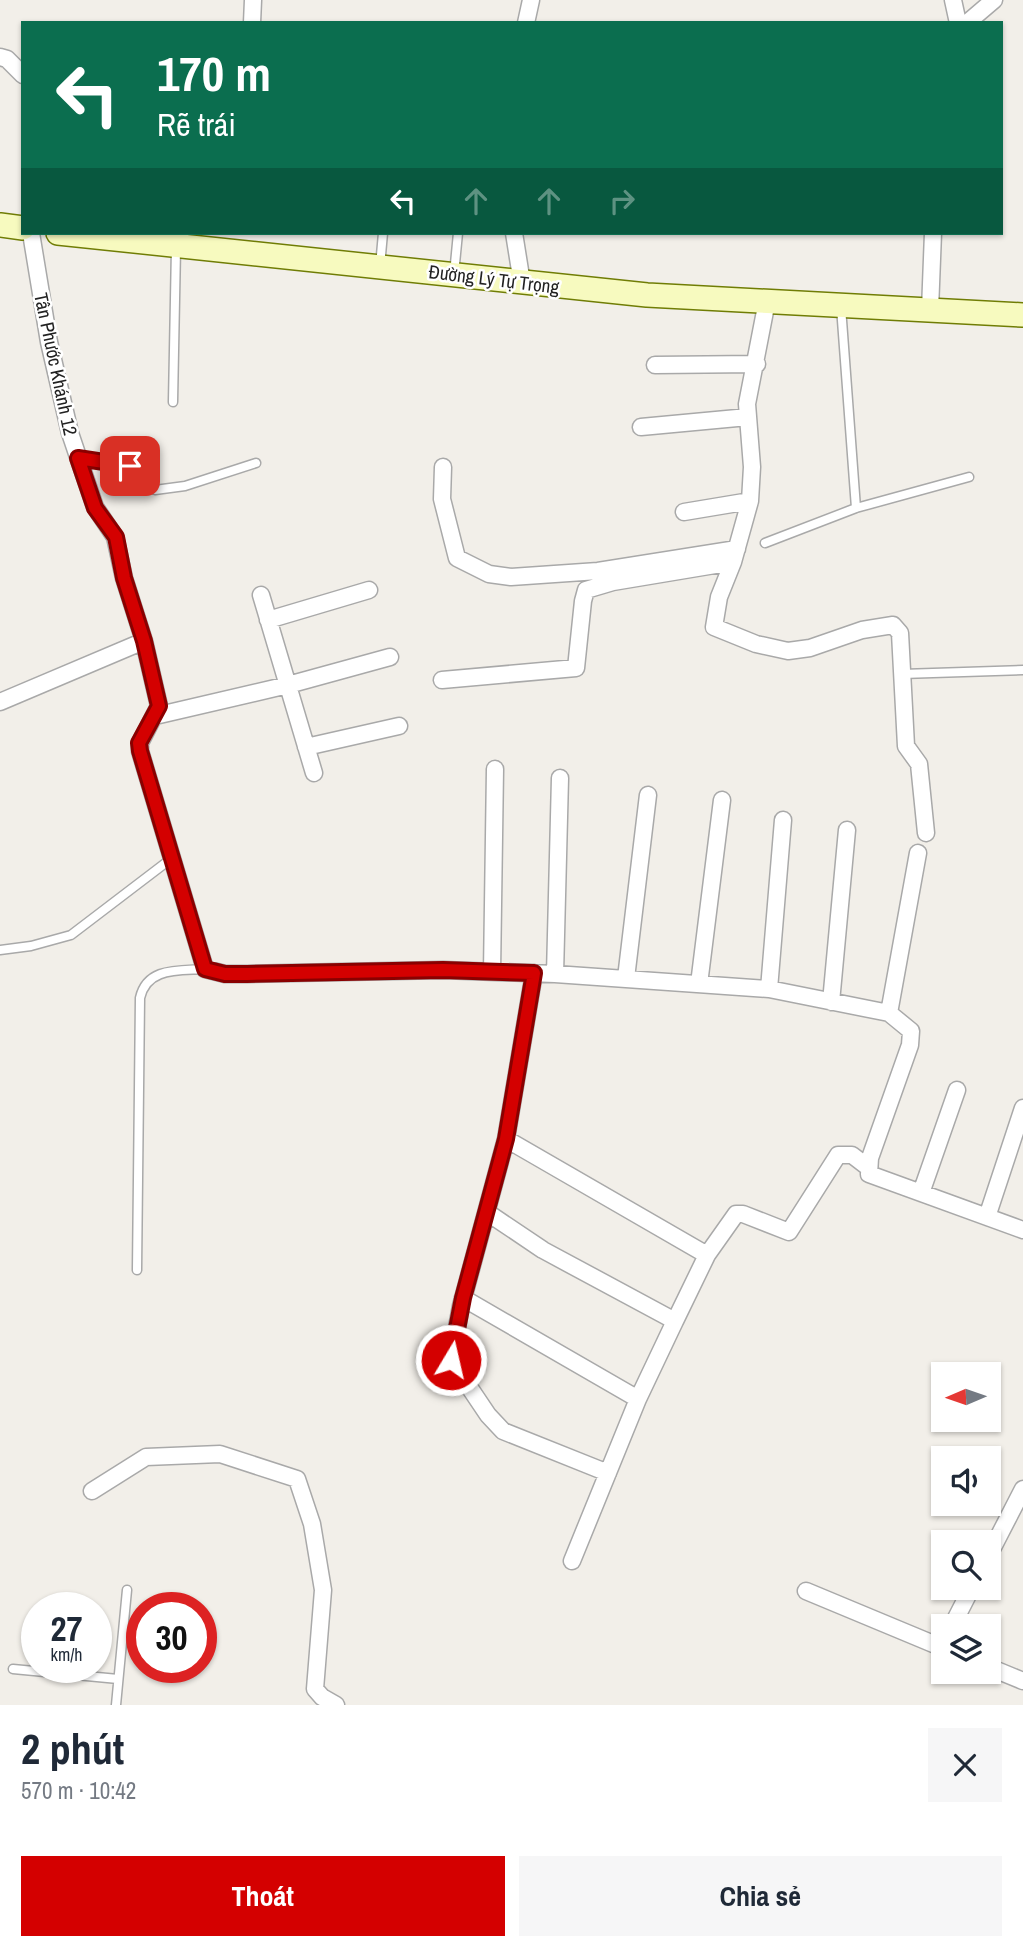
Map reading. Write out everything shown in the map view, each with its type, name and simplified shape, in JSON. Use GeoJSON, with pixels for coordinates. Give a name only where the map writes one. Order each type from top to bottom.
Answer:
{"type":"FeatureCollection","features":[{"type":"Feature","properties":{"kind":"main road"},"geometry":{"type":"LineString","coordinates":[[0,225],[21,228]]}},
{"type":"Feature","properties":{"kind":"main road","name":"Đường Lý Tự Trọng"},"geometry":{"type":"LineString","coordinates":[[76,235],[176,246],[217,241],[380,266],[647,295],[1023,315]]}},
{"type":"Feature","properties":{"kind":"street"},"geometry":{"type":"LineString","coordinates":[[252,21],[253,0]]}},
{"type":"Feature","properties":{"kind":"street"},"geometry":{"type":"LineString","coordinates":[[526,21],[531,0]]}},
{"type":"Feature","properties":{"kind":"street"},"geometry":{"type":"LineString","coordinates":[[953,0],[958,21]]}},
{"type":"Feature","properties":{"kind":"street"},"geometry":{"type":"LineString","coordinates":[[969,21],[994,0]]}},
{"type":"Feature","properties":{"kind":"street"},"geometry":{"type":"LineString","coordinates":[[0,57],[7,59],[21,73]]}},
{"type":"Feature","properties":{"kind":"street","name":"Tân Phước Khánh 12"},"geometry":{"type":"LineString","coordinates":[[31,235],[49,342],[70,433],[95,508],[116,537],[124,578],[144,641],[159,706],[139,743],[140,751],[205,969]]}},
{"type":"Feature","properties":{"kind":"street"},"geometry":{"type":"LineString","coordinates":[[514,235],[522,283]]}},
{"type":"Feature","properties":{"kind":"street"},"geometry":{"type":"LineString","coordinates":[[930,310],[933,235]]}},
{"type":"Feature","properties":{"kind":"street"},"geometry":{"type":"LineString","coordinates":[[767,301],[757,364],[747,404],[752,467],[750,501],[735,556],[719,597],[714,627],[756,644],[788,651],[810,648],[862,631],[893,625],[900,633],[906,746],[919,764],[926,832]]}},
{"type":"Feature","properties":{"kind":"street"},"geometry":{"type":"LineString","coordinates":[[654,365],[757,364]]}},
{"type":"Feature","properties":{"kind":"street"},"geometry":{"type":"LineString","coordinates":[[641,427],[748,417]]}},
{"type":"Feature","properties":{"kind":"street"},"geometry":{"type":"LineString","coordinates":[[443,467],[442,499],[457,558],[489,574],[511,577],[598,571],[735,556]]}},
{"type":"Feature","properties":{"kind":"street"},"geometry":{"type":"LineString","coordinates":[[684,512],[750,501]]}},
{"type":"Feature","properties":{"kind":"street"},"geometry":{"type":"LineString","coordinates":[[442,680],[576,668],[586,590],[735,556]]}},
{"type":"Feature","properties":{"kind":"street"},"geometry":{"type":"LineString","coordinates":[[268,620],[369,590]]}},
{"type":"Feature","properties":{"kind":"street"},"geometry":{"type":"LineString","coordinates":[[261,595],[314,774]]}},
{"type":"Feature","properties":{"kind":"street"},"geometry":{"type":"LineString","coordinates":[[0,702],[144,641]]}},
{"type":"Feature","properties":{"kind":"street"},"geometry":{"type":"LineString","coordinates":[[155,716],[288,685],[390,657]]}},
{"type":"Feature","properties":{"kind":"street"},"geometry":{"type":"LineString","coordinates":[[306,747],[398,726]]}},
{"type":"Feature","properties":{"kind":"street"},"geometry":{"type":"LineString","coordinates":[[492,972],[495,769]]}},
{"type":"Feature","properties":{"kind":"street"},"geometry":{"type":"LineString","coordinates":[[555,974],[560,778]]}},
{"type":"Feature","properties":{"kind":"street"},"geometry":{"type":"LineString","coordinates":[[626,978],[648,794]]}},
{"type":"Feature","properties":{"kind":"street"},"geometry":{"type":"LineString","coordinates":[[699,984],[722,800]]}},
{"type":"Feature","properties":{"kind":"street"},"geometry":{"type":"LineString","coordinates":[[769,989],[783,820]]}},
{"type":"Feature","properties":{"kind":"street"},"geometry":{"type":"LineString","coordinates":[[831,1002],[847,831]]}},
{"type":"Feature","properties":{"kind":"street"},"geometry":{"type":"LineString","coordinates":[[889,1013],[918,853]]}},
{"type":"Feature","properties":{"kind":"street"},"geometry":{"type":"LineString","coordinates":[[205,969],[225,974],[443,970],[626,978],[769,989],[889,1013],[911,1031],[910,1045],[869,1174],[1023,1230]]}},
{"type":"Feature","properties":{"kind":"street"},"geometry":{"type":"LineString","coordinates":[[534,973],[506,1139],[463,1298],[451,1360],[488,1415],[503,1431],[608,1473]]}},
{"type":"Feature","properties":{"kind":"street"},"geometry":{"type":"LineString","coordinates":[[921,1193],[957,1090]]}},
{"type":"Feature","properties":{"kind":"street"},"geometry":{"type":"LineString","coordinates":[[987,1217],[1023,1108]]}},
{"type":"Feature","properties":{"kind":"street"},"geometry":{"type":"LineString","coordinates":[[506,1139],[707,1255]]}},
{"type":"Feature","properties":{"kind":"street"},"geometry":{"type":"LineString","coordinates":[[572,1561],[638,1399],[674,1321],[707,1255],[736,1214],[743,1214],[789,1232],[838,1155],[852,1155],[869,1168]]}},
{"type":"Feature","properties":{"kind":"street"},"geometry":{"type":"LineString","coordinates":[[488,1213],[543,1250],[674,1321]]}},
{"type":"Feature","properties":{"kind":"street"},"geometry":{"type":"LineString","coordinates":[[463,1298],[638,1399]]}},
{"type":"Feature","properties":{"kind":"street"},"geometry":{"type":"LineString","coordinates":[[92,1491],[146,1457],[220,1454],[298,1479],[312,1524],[323,1590],[315,1689],[322,1697],[336,1705]]}},
{"type":"Feature","properties":{"kind":"street"},"geometry":{"type":"LineString","coordinates":[[1001,1532],[1023,1489]]}},
{"type":"Feature","properties":{"kind":"street"},"geometry":{"type":"LineString","coordinates":[[806,1591],[931,1641]]}},
{"type":"Feature","properties":{"kind":"street"},"geometry":{"type":"LineString","coordinates":[[1001,1672],[1023,1681]]}},
{"type":"Feature","properties":{"kind":"lane"},"geometry":{"type":"LineString","coordinates":[[380,266],[383,235]]}},
{"type":"Feature","properties":{"kind":"lane"},"geometry":{"type":"LineString","coordinates":[[454,274],[458,235]]}},
{"type":"Feature","properties":{"kind":"lane"},"geometry":{"type":"LineString","coordinates":[[173,402],[176,246]]}},
{"type":"Feature","properties":{"kind":"lane"},"geometry":{"type":"LineString","coordinates":[[841,307],[856,508]]}},
{"type":"Feature","properties":{"kind":"lane"},"geometry":{"type":"LineString","coordinates":[[78,458],[130,466],[149,480],[155,490],[185,486],[256,463]]}},
{"type":"Feature","properties":{"kind":"lane"},"geometry":{"type":"LineString","coordinates":[[765,544],[856,508],[969,477]]}},
{"type":"Feature","properties":{"kind":"lane"},"geometry":{"type":"LineString","coordinates":[[902,674],[1023,670]]}},
{"type":"Feature","properties":{"kind":"lane"},"geometry":{"type":"LineString","coordinates":[[0,950],[31,946],[71,935],[172,858]]}},
{"type":"Feature","properties":{"kind":"lane"},"geometry":{"type":"LineString","coordinates":[[137,1270],[142,985],[151,976],[205,969]]}},
{"type":"Feature","properties":{"kind":"lane"},"geometry":{"type":"LineString","coordinates":[[116,1705],[127,1590]]}},
{"type":"Feature","properties":{"kind":"lane"},"geometry":{"type":"LineString","coordinates":[[13,1669],[118,1679]]}},
{"type":"Feature","properties":{"kind":"route"},"geometry":{"type":"LineString","coordinates":[[130,466],[78,458],[95,508],[116,537],[124,578],[144,641],[159,706],[139,743],[140,751],[205,969],[225,974],[443,970],[534,973],[506,1139],[463,1298],[451,1360]]}}]}
